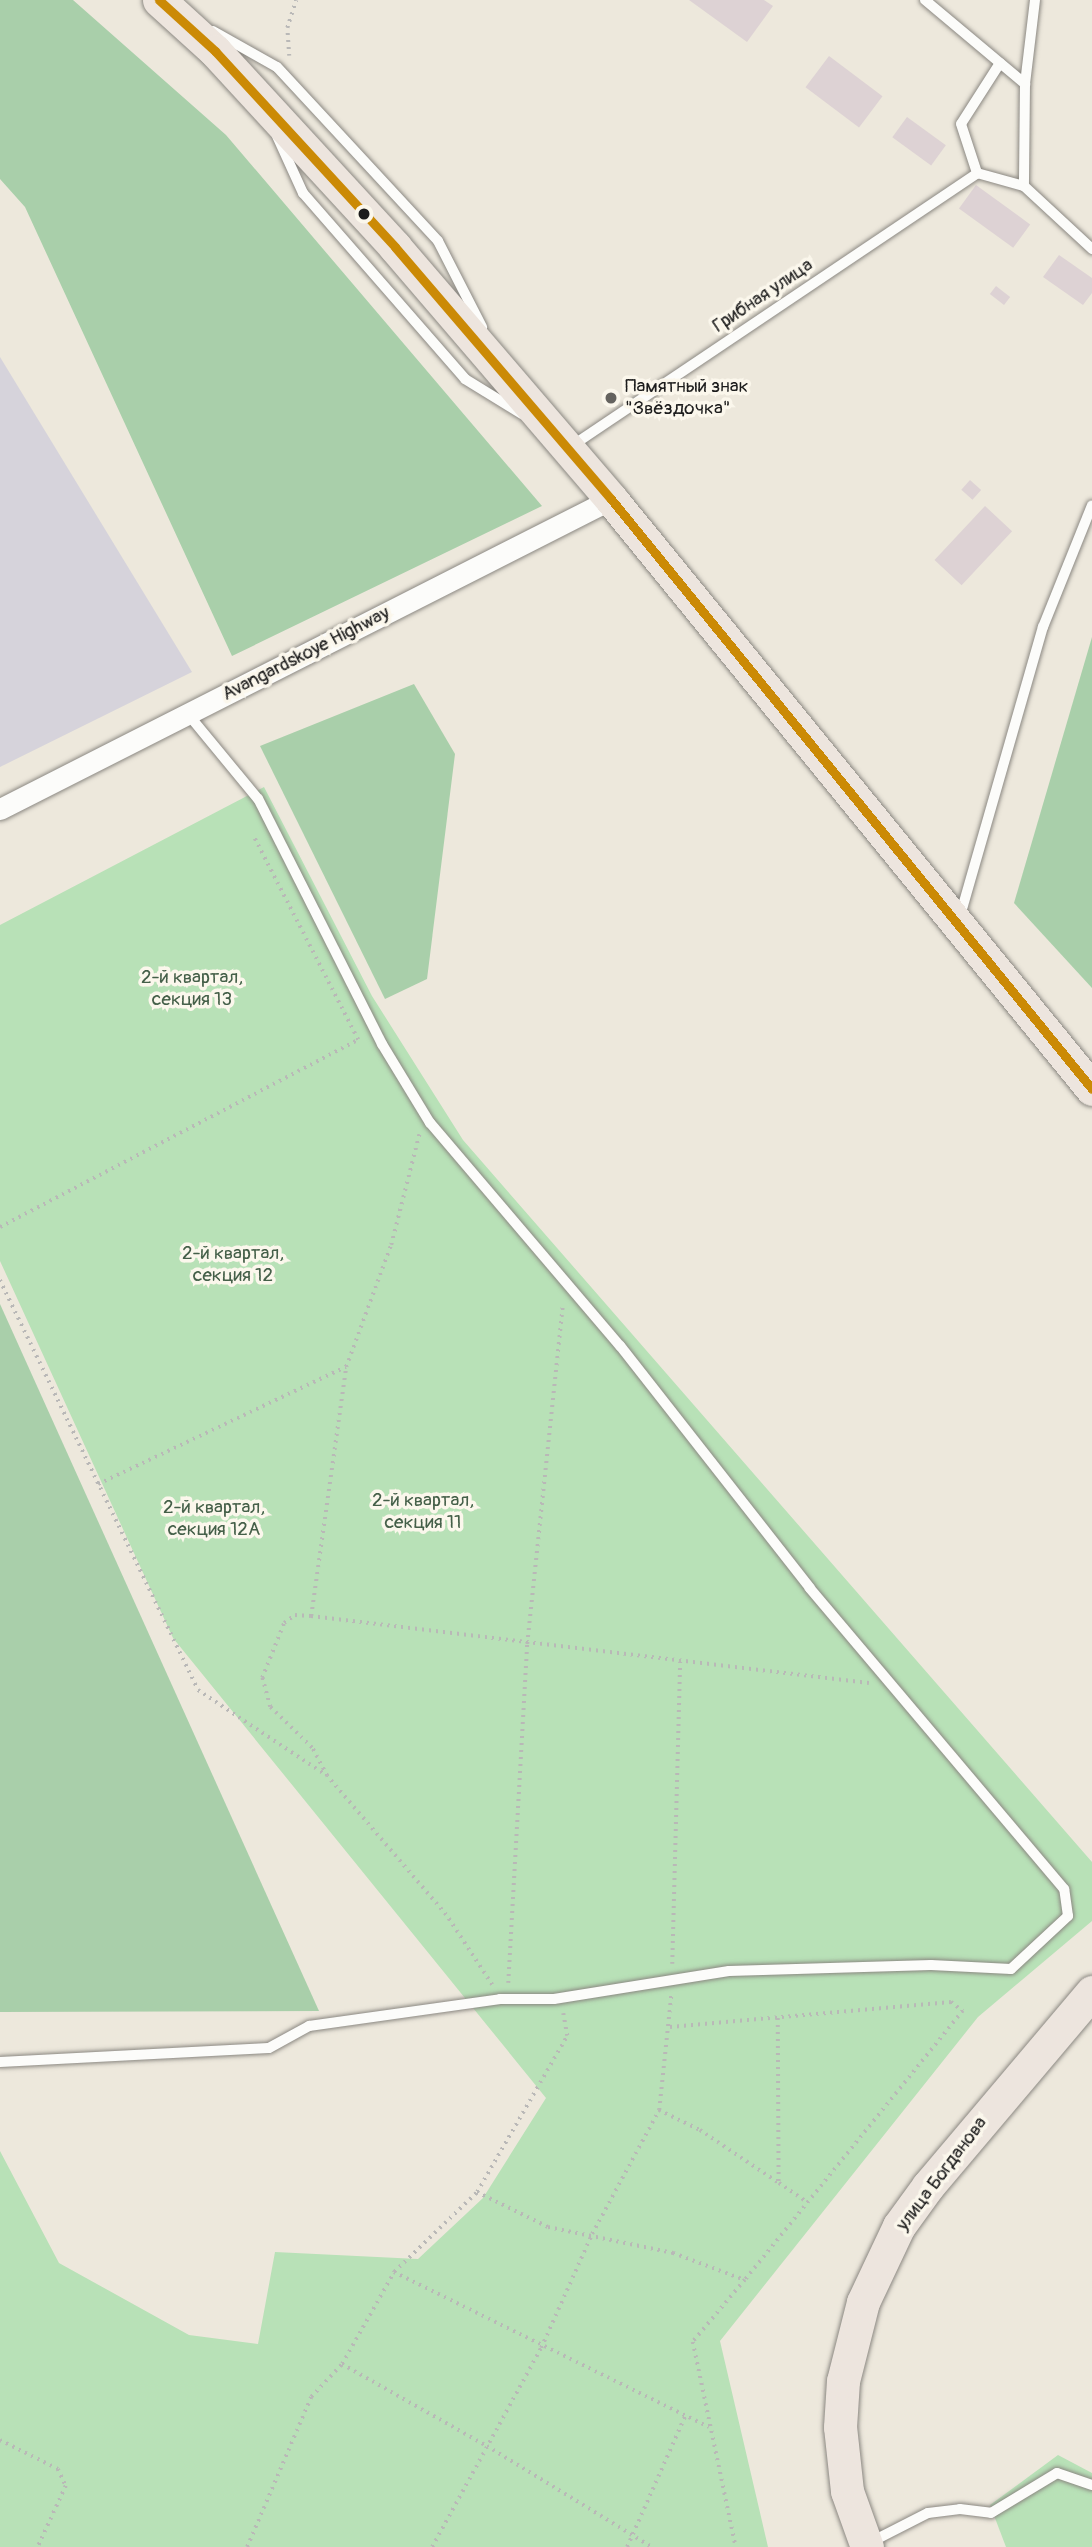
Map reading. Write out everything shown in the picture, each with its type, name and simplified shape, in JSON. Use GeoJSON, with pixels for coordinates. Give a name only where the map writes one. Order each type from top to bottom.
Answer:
{"type":"FeatureCollection","features":[{"type":"Feature","properties":{"kind":"main road"},"geometry":{"type":"LineString","coordinates":[[161,2],[260,99],[562,441],[1092,1089]]}},
{"type":"Feature","properties":{"kind":"main road","name":"улица Богданова"},"geometry":{"type":"LineString","coordinates":[[867,2546],[847,2491],[840,2427],[843,2381],[863,2302],[899,2226],[928,2186],[1092,1992]]}},
{"type":"Feature","properties":{"kind":"street","name":"Avangardskoye Highway"},"geometry":{"type":"LineString","coordinates":[[0,809],[611,499]]}},
{"type":"Feature","properties":{"kind":"lane"},"geometry":{"type":"LineString","coordinates":[[925,0],[1025,84]]}},
{"type":"Feature","properties":{"kind":"lane"},"geometry":{"type":"LineString","coordinates":[[1024,186],[1025,84],[1035,0]]}},
{"type":"Feature","properties":{"kind":"lane"},"geometry":{"type":"LineString","coordinates":[[161,2],[277,67],[438,241],[508,380]]}},
{"type":"Feature","properties":{"kind":"lane"},"geometry":{"type":"LineString","coordinates":[[1000,63],[961,124],[977,173],[1024,186],[1092,249]]}},
{"type":"Feature","properties":{"kind":"lane"},"geometry":{"type":"LineString","coordinates":[[260,99],[303,193],[465,379],[562,441]]}},
{"type":"Feature","properties":{"kind":"lane","name":"Грибная улица"},"geometry":{"type":"LineString","coordinates":[[562,441],[977,173]]}},
{"type":"Feature","properties":{"kind":"lane"},"geometry":{"type":"LineString","coordinates":[[958,922],[1043,627],[1092,505]]}},
{"type":"Feature","properties":{"kind":"lane"},"geometry":{"type":"LineString","coordinates":[[0,2062],[269,2048],[309,2026],[503,1999],[554,1999],[671,1982],[729,1970],[930,1965],[1011,1969],[1068,1916],[1064,1889],[897,1687],[810,1588],[425,1114],[382,1044],[258,799],[188,714]]}},
{"type":"Feature","properties":{"kind":"lane"},"geometry":{"type":"LineString","coordinates":[[867,2546],[928,2513],[960,2509],[991,2513],[1056,2473],[1092,2485]]}},
{"type":"Feature","properties":{"kind":"path"},"geometry":{"type":"LineString","coordinates":[[291,82],[287,28],[296,0]]}},
{"type":"Feature","properties":{"kind":"path"},"geometry":{"type":"LineString","coordinates":[[0,1227],[358,1040],[253,836]]}},
{"type":"Feature","properties":{"kind":"path"},"geometry":{"type":"LineString","coordinates":[[311,1616],[346,1367],[391,1245],[425,1114]]}},
{"type":"Feature","properties":{"kind":"path"},"geometry":{"type":"LineString","coordinates":[[0,1280],[198,1690],[327,1776]]}},
{"type":"Feature","properties":{"kind":"path"},"geometry":{"type":"LineString","coordinates":[[503,1999],[527,1644],[565,1284]]}},
{"type":"Feature","properties":{"kind":"path"},"geometry":{"type":"LineString","coordinates":[[99,1484],[346,1367]]}},
{"type":"Feature","properties":{"kind":"path"},"geometry":{"type":"LineString","coordinates":[[503,1999],[446,1916],[327,1776],[312,1748],[270,1707],[263,1693],[262,1678],[284,1623],[295,1615],[311,1616],[897,1687]]}},
{"type":"Feature","properties":{"kind":"path"},"geometry":{"type":"LineString","coordinates":[[432,2547],[541,2348],[592,2234],[659,2110],[670,2027],[680,1662]]}},
{"type":"Feature","properties":{"kind":"path"},"geometry":{"type":"LineString","coordinates":[[247,2547],[311,2397],[342,2364],[394,2272],[477,2192],[567,2036],[568,2020],[554,1999]]}},
{"type":"Feature","properties":{"kind":"path"},"geometry":{"type":"LineString","coordinates":[[670,2027],[951,2002],[963,2011],[693,2342],[736,2547]]}},
{"type":"Feature","properties":{"kind":"path"},"geometry":{"type":"LineString","coordinates":[[778,2017],[779,2183]]}},
{"type":"Feature","properties":{"kind":"path"},"geometry":{"type":"LineString","coordinates":[[659,2110],[700,2130],[806,2201]]}},
{"type":"Feature","properties":{"kind":"path"},"geometry":{"type":"LineString","coordinates":[[477,2192],[548,2227],[592,2234],[673,2253],[745,2280]]}},
{"type":"Feature","properties":{"kind":"path"},"geometry":{"type":"LineString","coordinates":[[394,2272],[541,2348],[709,2427]]}},
{"type":"Feature","properties":{"kind":"path"},"geometry":{"type":"LineString","coordinates":[[342,2364],[487,2445],[652,2547]]}},
{"type":"Feature","properties":{"kind":"path"},"geometry":{"type":"LineString","coordinates":[[627,2547],[685,2416]]}},
{"type":"Feature","properties":{"kind":"path"},"geometry":{"type":"LineString","coordinates":[[0,2440],[58,2469],[66,2486],[38,2547]]}},
{"type":"Feature","properties":{"kind":"shaded area"},"geometry":{"type":"Polygon","coordinates":[[[0,357],[192,672],[0,767],[0,357]]]}},
{"type":"Feature","properties":{"kind":"green space"},"geometry":{"type":"Polygon","coordinates":[[[0,0],[73,0],[226,135],[542,506],[232,656],[25,207],[0,179],[0,0]]]}},
{"type":"Feature","properties":{"kind":"green space"},"geometry":{"type":"Polygon","coordinates":[[[1092,637],[1092,988],[1014,903],[1092,637]]]}},
{"type":"Feature","properties":{"kind":"green space"},"geometry":{"type":"Polygon","coordinates":[[[414,684],[455,754],[427,979],[385,999],[260,746],[414,684]]]}},
{"type":"Feature","properties":{"kind":"green space"},"geometry":{"type":"Polygon","coordinates":[[[264,787],[372,996],[463,1140],[1092,1862],[1092,1921],[978,2017],[720,2341],[768,2547],[0,2547],[0,2151],[59,2263],[189,2335],[258,2344],[275,2252],[418,2259],[483,2198],[546,2098],[173,1638],[0,1261],[0,925],[264,787]]]}},
{"type":"Feature","properties":{"kind":"green space"},"geometry":{"type":"Polygon","coordinates":[[[0,1304],[319,2011],[0,2012],[0,1304]]]}},
{"type":"Feature","properties":{"kind":"green space"},"geometry":{"type":"Polygon","coordinates":[[[1058,2455],[1092,2473],[1092,2547],[1006,2547],[990,2505],[1058,2455]]]}},
{"type":"Feature","properties":{"kind":"building"},"geometry":{"type":"Polygon","coordinates":[[[689,0],[764,0],[773,6],[747,42],[689,0]]]}},
{"type":"Feature","properties":{"kind":"building"},"geometry":{"type":"Polygon","coordinates":[[[829,56],[883,96],[859,127],[806,87],[829,56]]]}},
{"type":"Feature","properties":{"kind":"building"},"geometry":{"type":"Polygon","coordinates":[[[907,117],[946,145],[931,165],[892,137],[907,117]]]}},
{"type":"Feature","properties":{"kind":"building"},"geometry":{"type":"Polygon","coordinates":[[[976,185],[1030,224],[1013,248],[959,208],[976,185]]]}},
{"type":"Feature","properties":{"kind":"building"},"geometry":{"type":"Polygon","coordinates":[[[1059,255],[1092,278],[1092,293],[1083,305],[1043,277],[1059,255]]]}},
{"type":"Feature","properties":{"kind":"building"},"geometry":{"type":"Polygon","coordinates":[[[996,286],[1010,297],[1004,305],[990,294],[996,286]]]}},
{"type":"Feature","properties":{"kind":"building"},"geometry":{"type":"Polygon","coordinates":[[[970,480],[981,490],[972,500],[961,490],[970,480]]]}},
{"type":"Feature","properties":{"kind":"building"},"geometry":{"type":"Polygon","coordinates":[[[985,506],[1012,531],[962,585],[935,560],[985,506]]]}},
{"type":"Feature","properties":{"kind":"transit line"},"geometry":{"type":"LineString","coordinates":[[159,0],[215,51],[395,247],[611,499],[1092,1089]]}},
{"type":"Feature","properties":{"kind":"place","name":"Памятный знак \"Звёздочка\""},"geometry":{"type":"Point","coordinates":[611,398]}},
{"type":"Feature","properties":{"kind":"park label","name":"2-й квартал, секция 13"},"geometry":{"type":"Point","coordinates":[192,989]}},
{"type":"Feature","properties":{"kind":"park label","name":"2-й квартал, секция 12"},"geometry":{"type":"Point","coordinates":[233,1265]}},
{"type":"Feature","properties":{"kind":"park label","name":"2-й квартал, секция 11"},"geometry":{"type":"Point","coordinates":[423,1512]}},
{"type":"Feature","properties":{"kind":"park label","name":"2-й квартал, секция 12А"},"geometry":{"type":"Point","coordinates":[214,1519]}}]}
